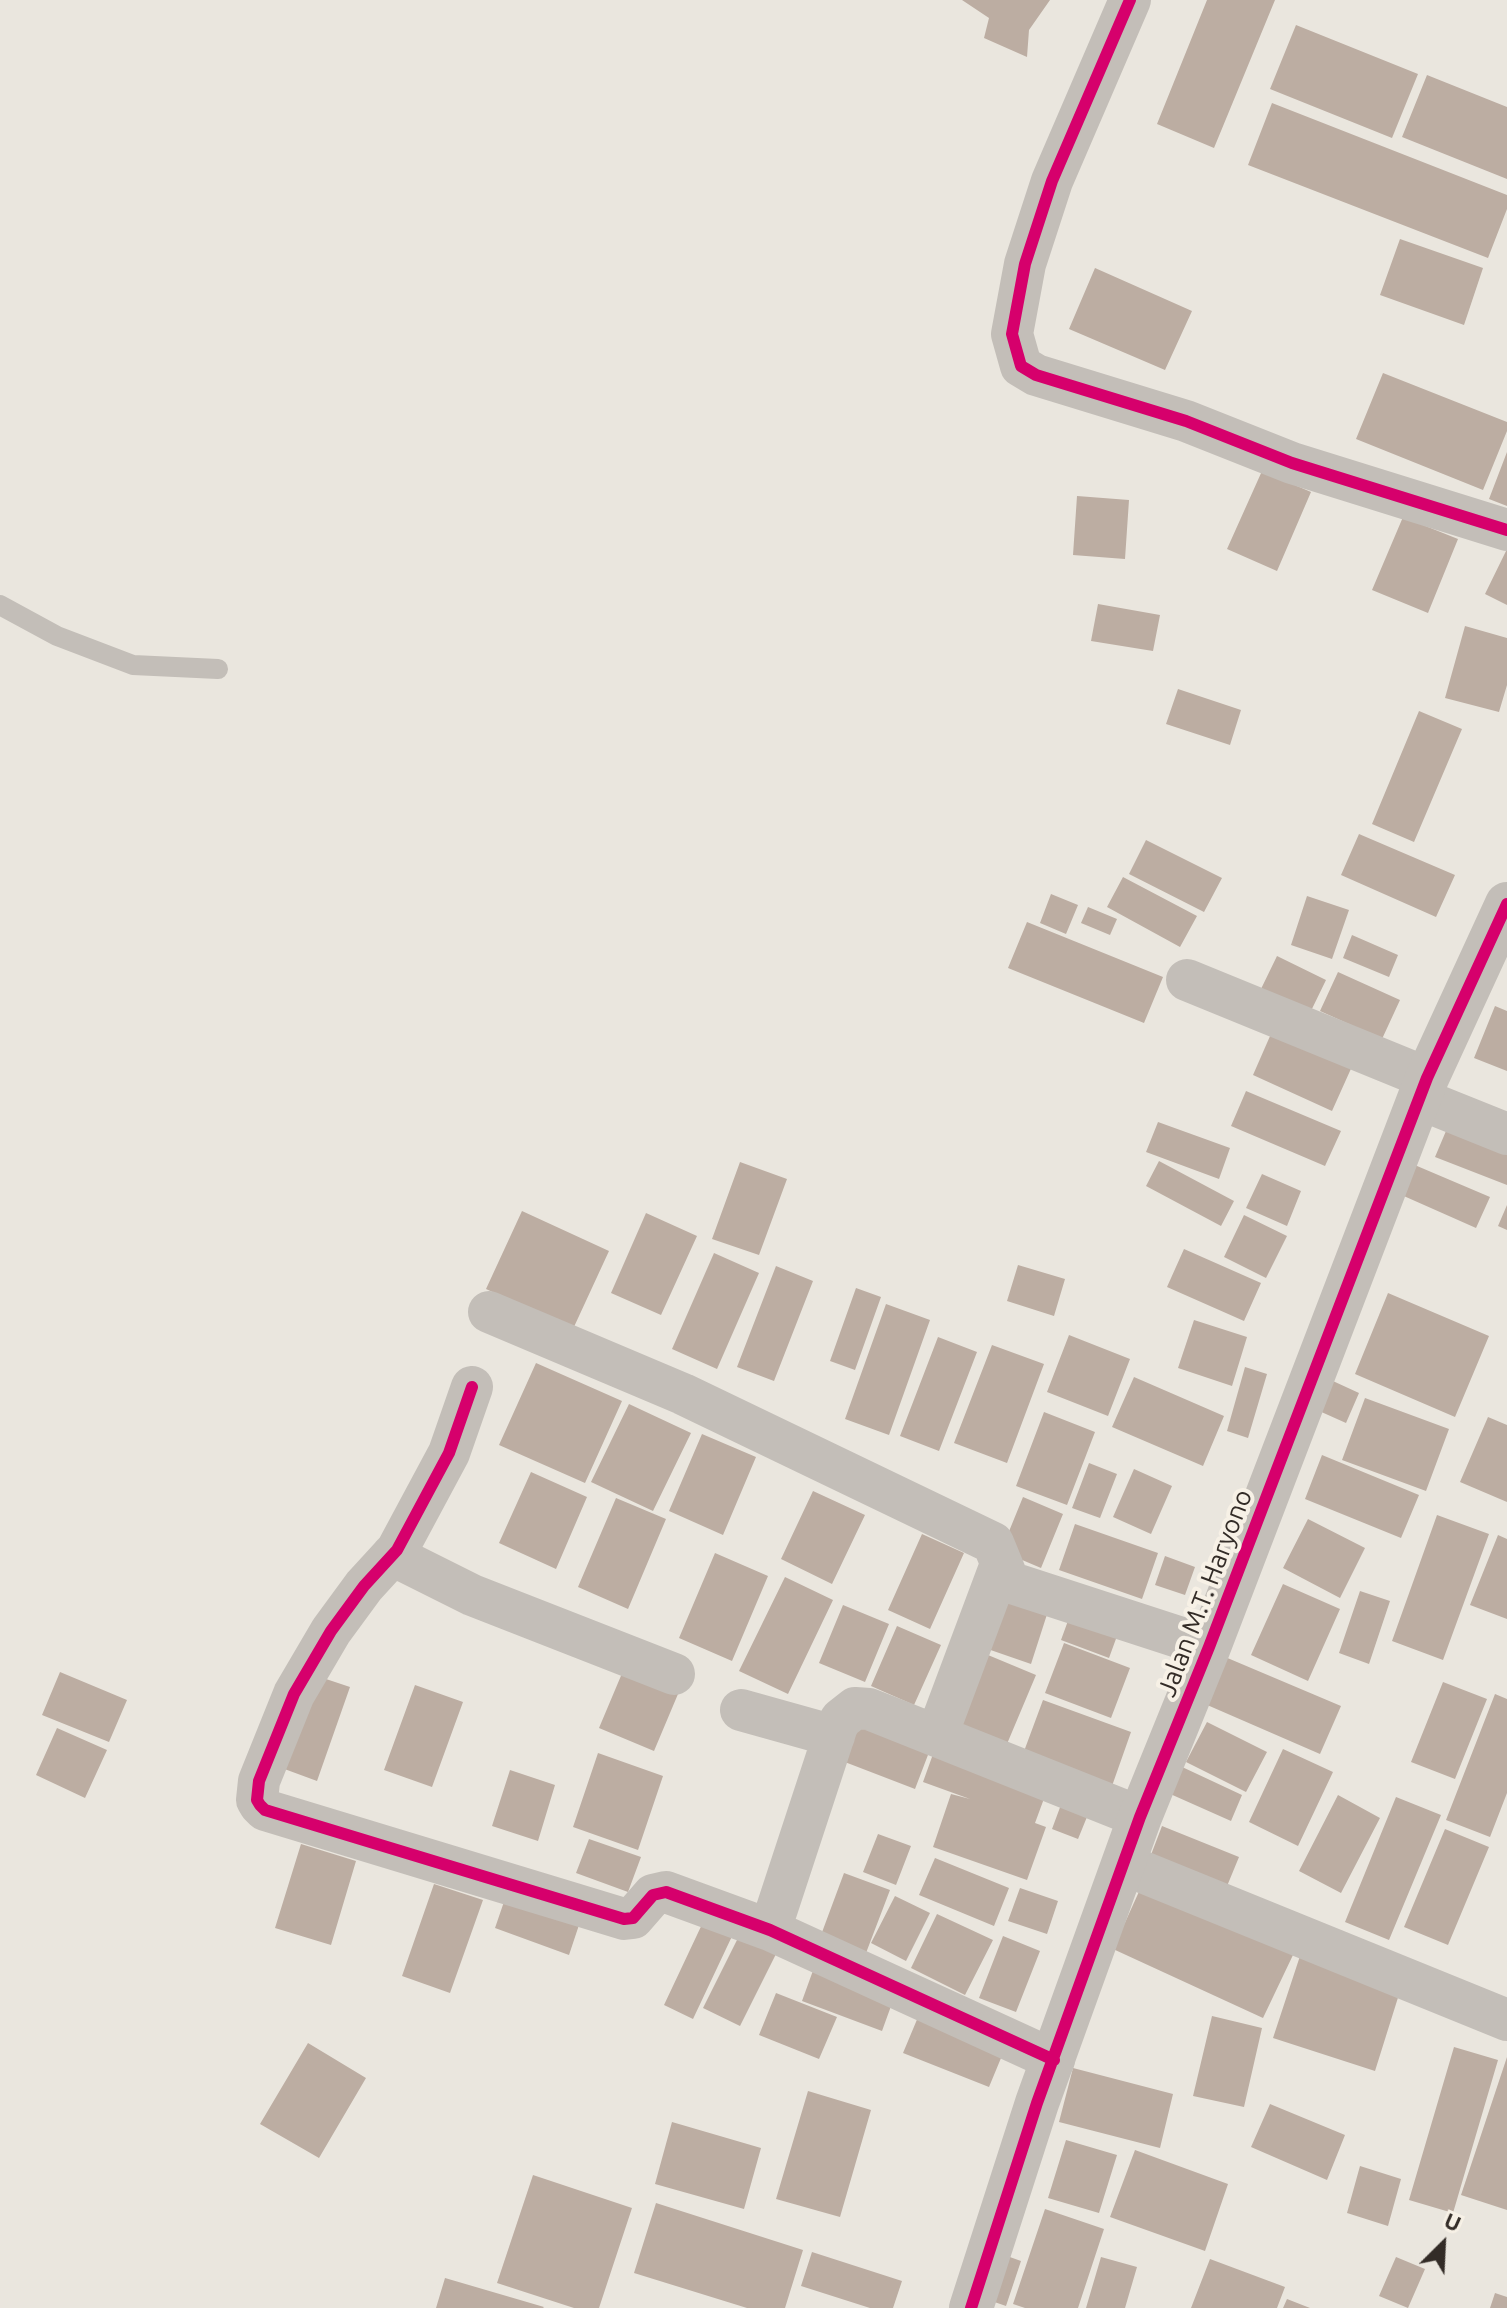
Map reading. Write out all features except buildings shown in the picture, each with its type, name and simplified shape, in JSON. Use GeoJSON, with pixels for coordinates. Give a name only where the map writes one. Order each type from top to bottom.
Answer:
{"type":"FeatureCollection","features":[{"type":"Feature","properties":{"kind":"street"},"geometry":{"type":"LineString","coordinates":[[1130,0],[1052,181],[1025,264],[1012,334],[1021,366],[1036,375],[1186,421],[1292,463],[1507,530]]}},
{"type":"Feature","properties":{"kind":"street","name":"Jalan M.T. Haryono"},"geometry":{"type":"LineString","coordinates":[[971,2308],[1140,1817],[1209,1647],[1423,1088],[1507,904]]}},
{"type":"Feature","properties":{"kind":"street"},"geometry":{"type":"LineString","coordinates":[[1187,980],[1423,1088],[1507,1134]]}},
{"type":"Feature","properties":{"kind":"street"},"geometry":{"type":"LineString","coordinates":[[489,1312],[683,1394],[993,1543],[1009,1582],[1209,1647]]}},
{"type":"Feature","properties":{"kind":"street"},"geometry":{"type":"LineString","coordinates":[[472,1387],[449,1453],[392,1555],[364,1586],[331,1631],[294,1694],[259,1781],[257,1800],[260,1805],[265,1810],[617,1917],[633,1918],[653,1895],[666,1892],[770,1930],[1054,2060]]}},
{"type":"Feature","properties":{"kind":"street"},"geometry":{"type":"LineString","coordinates":[[392,1555],[472,1595],[674,1674]]}},
{"type":"Feature","properties":{"kind":"street"},"geometry":{"type":"LineString","coordinates":[[937,1735],[1001,1564]]}},
{"type":"Feature","properties":{"kind":"street"},"geometry":{"type":"LineString","coordinates":[[770,1930],[834,1736],[841,1719],[855,1708],[869,1709],[937,1735],[1140,1817]]}},
{"type":"Feature","properties":{"kind":"street"},"geometry":{"type":"LineString","coordinates":[[741,1710],[834,1736]]}},
{"type":"Feature","properties":{"kind":"street"},"geometry":{"type":"LineString","coordinates":[[1123,1864],[1507,2020]]}},
{"type":"Feature","properties":{"kind":"lane"},"geometry":{"type":"LineString","coordinates":[[0,605],[57,636],[133,665],[218,669]]}},
{"type":"Feature","properties":{"kind":"cycle path"},"geometry":{"type":"LineString","coordinates":[[1130,0],[1052,181],[1025,264],[1012,334],[1021,366],[1036,375],[1186,421],[1292,463],[1507,530]]}},
{"type":"Feature","properties":{"kind":"cycle path"},"geometry":{"type":"LineString","coordinates":[[971,2308],[1037,2103],[1140,1817],[1209,1647],[1427,1078],[1507,904]]}},
{"type":"Feature","properties":{"kind":"cycle path"},"geometry":{"type":"LineString","coordinates":[[472,1387],[449,1453],[397,1550],[364,1586],[331,1631],[294,1694],[259,1781],[257,1800],[260,1805],[265,1810],[624,1919],[633,1918],[653,1895],[666,1892],[770,1930],[1054,2060]]}}]}
